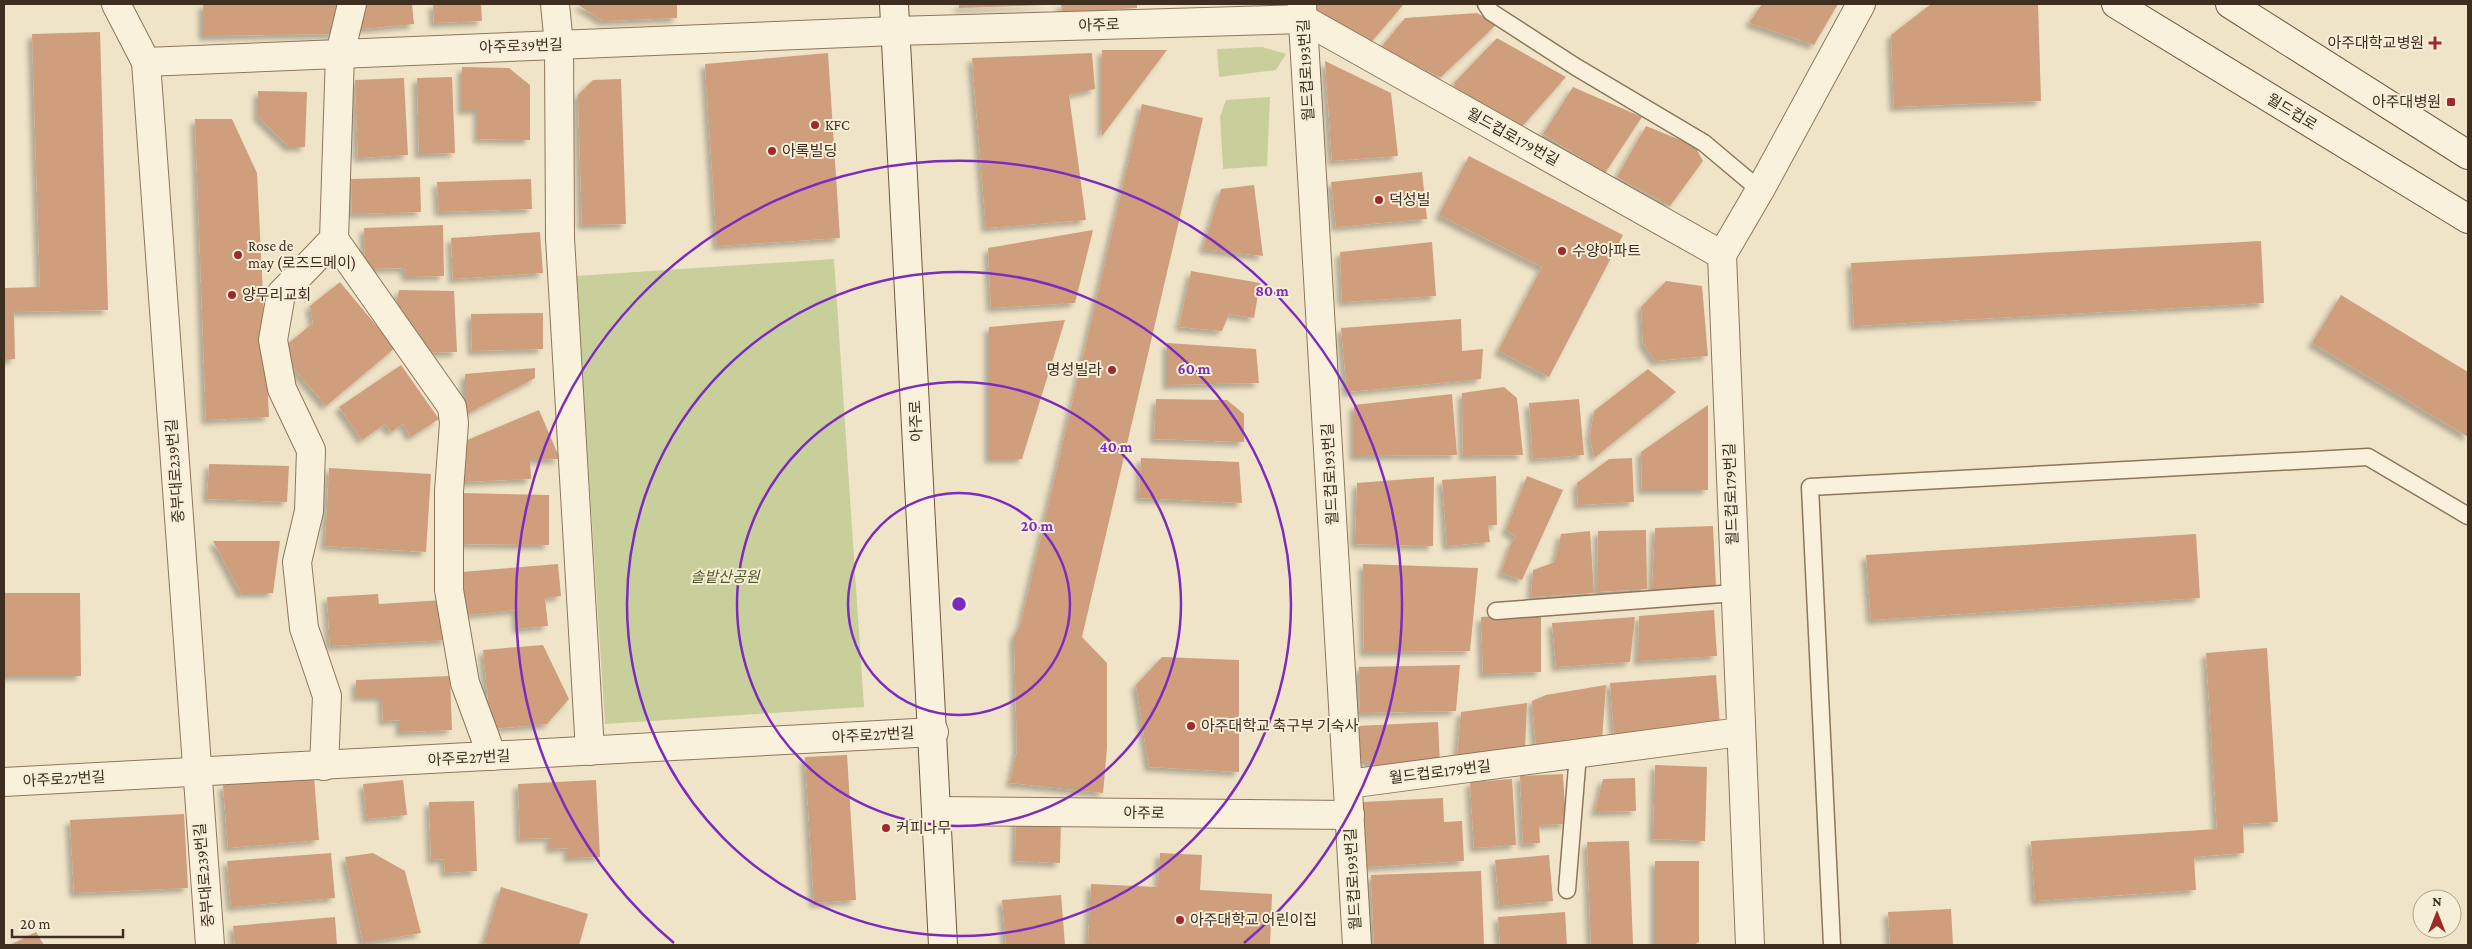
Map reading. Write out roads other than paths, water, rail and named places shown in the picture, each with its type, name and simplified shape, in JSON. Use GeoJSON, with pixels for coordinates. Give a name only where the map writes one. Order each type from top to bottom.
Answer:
{"type":"FeatureCollection","features":[{"type":"Feature","properties":{"kind":"street","name":"중부대로239번길"},"geometry":{"type":"LineString","coordinates":[[116,4],[146,62],[196,773],[210,945]]}},
{"type":"Feature","properties":{"kind":"street"},"geometry":{"type":"LineString","coordinates":[[352,4],[340,54],[334,239],[452,407],[454,423],[449,492],[449,590],[465,683],[492,756]]}},
{"type":"Feature","properties":{"kind":"street"},"geometry":{"type":"LineString","coordinates":[[555,4],[559,45],[560,238],[590,751]]}},
{"type":"Feature","properties":{"kind":"street","name":"아주로"},"geometry":{"type":"LineString","coordinates":[[894,4],[944,945]]}},
{"type":"Feature","properties":{"kind":"street"},"geometry":{"type":"LineString","coordinates":[[1722,255],[1760,190],[1861,4]]}},
{"type":"Feature","properties":{"kind":"street","name":"월드컵로"},"geometry":{"type":"LineString","coordinates":[[2116,4],[2468,219]]}},
{"type":"Feature","properties":{"kind":"street"},"geometry":{"type":"LineString","coordinates":[[2230,4],[2468,155]]}},
{"type":"Feature","properties":{"kind":"street","name":"아주로"},"geometry":{"type":"LineString","coordinates":[[895,30],[1303,11]]}},
{"type":"Feature","properties":{"kind":"street","name":"월드컵로179번길"},"geometry":{"type":"LineString","coordinates":[[1303,11],[1722,255],[1750,945]]}},
{"type":"Feature","properties":{"kind":"street","name":"월드컵로193번길"},"geometry":{"type":"LineString","coordinates":[[1303,11],[1357,945]]}},
{"type":"Feature","properties":{"kind":"street","name":"아주로39번길"},"geometry":{"type":"LineString","coordinates":[[146,62],[895,30]]}},
{"type":"Feature","properties":{"kind":"street"},"geometry":{"type":"LineString","coordinates":[[324,766],[326,696],[304,628],[297,562],[309,511],[311,450],[282,390],[273,340],[281,294],[334,239]]}},
{"type":"Feature","properties":{"kind":"street","name":"아주로27번길"},"geometry":{"type":"LineString","coordinates":[[4,782],[934,732]]}},
{"type":"Feature","properties":{"kind":"street","name":"월드컵로179번길"},"geometry":{"type":"LineString","coordinates":[[1348,784],[1740,732]]}},
{"type":"Feature","properties":{"kind":"street","name":"아주로"},"geometry":{"type":"LineString","coordinates":[[938,811],[1350,815]]}},
{"type":"Feature","properties":{"kind":"lane"},"geometry":{"type":"LineString","coordinates":[[1486,4],[1491,12],[1576,67],[1704,143],[1760,190]]}},
{"type":"Feature","properties":{"kind":"lane"},"geometry":{"type":"LineString","coordinates":[[1832,945],[1810,487],[2368,457],[2468,516]]}},
{"type":"Feature","properties":{"kind":"lane"},"geometry":{"type":"LineString","coordinates":[[1496,611],[1735,593]]}},
{"type":"Feature","properties":{"kind":"lane"},"geometry":{"type":"LineString","coordinates":[[1567,890],[1578,754]]}},
{"type":"Feature","properties":{"kind":"place","name":"아주대학교병원"},"geometry":{"type":"Point","coordinates":[2435,43]}},
{"type":"Feature","properties":{"kind":"place","name":"아주대병원"},"geometry":{"type":"Point","coordinates":[2451,102]}},
{"type":"Feature","properties":{"kind":"place","name":"KFC"},"geometry":{"type":"Point","coordinates":[815,125]}},
{"type":"Feature","properties":{"kind":"place","name":"아록빌딩"},"geometry":{"type":"Point","coordinates":[772,151]}},
{"type":"Feature","properties":{"kind":"place","name":"덕성빌"},"geometry":{"type":"Point","coordinates":[1379,200]}},
{"type":"Feature","properties":{"kind":"place","name":"수양아파트"},"geometry":{"type":"Point","coordinates":[1562,251]}},
{"type":"Feature","properties":{"kind":"place","name":"Rose de may (로즈드메이)"},"geometry":{"type":"Point","coordinates":[238,255]}},
{"type":"Feature","properties":{"kind":"place","name":"양무리교회"},"geometry":{"type":"Point","coordinates":[232,295]}},
{"type":"Feature","properties":{"kind":"place","name":"명성빌라"},"geometry":{"type":"Point","coordinates":[1112,370]}},
{"type":"Feature","properties":{"kind":"place","name":"아주대학교 축구부 기숙사"},"geometry":{"type":"Point","coordinates":[1191,726]}},
{"type":"Feature","properties":{"kind":"place","name":"커피나무"},"geometry":{"type":"Point","coordinates":[886,828]}},
{"type":"Feature","properties":{"kind":"place","name":"아주대학교 어린이집"},"geometry":{"type":"Point","coordinates":[1180,920]}},
{"type":"Feature","properties":{"kind":"park label","name":"솔밭산공원"},"geometry":{"type":"Point","coordinates":[725,577]}}]}
